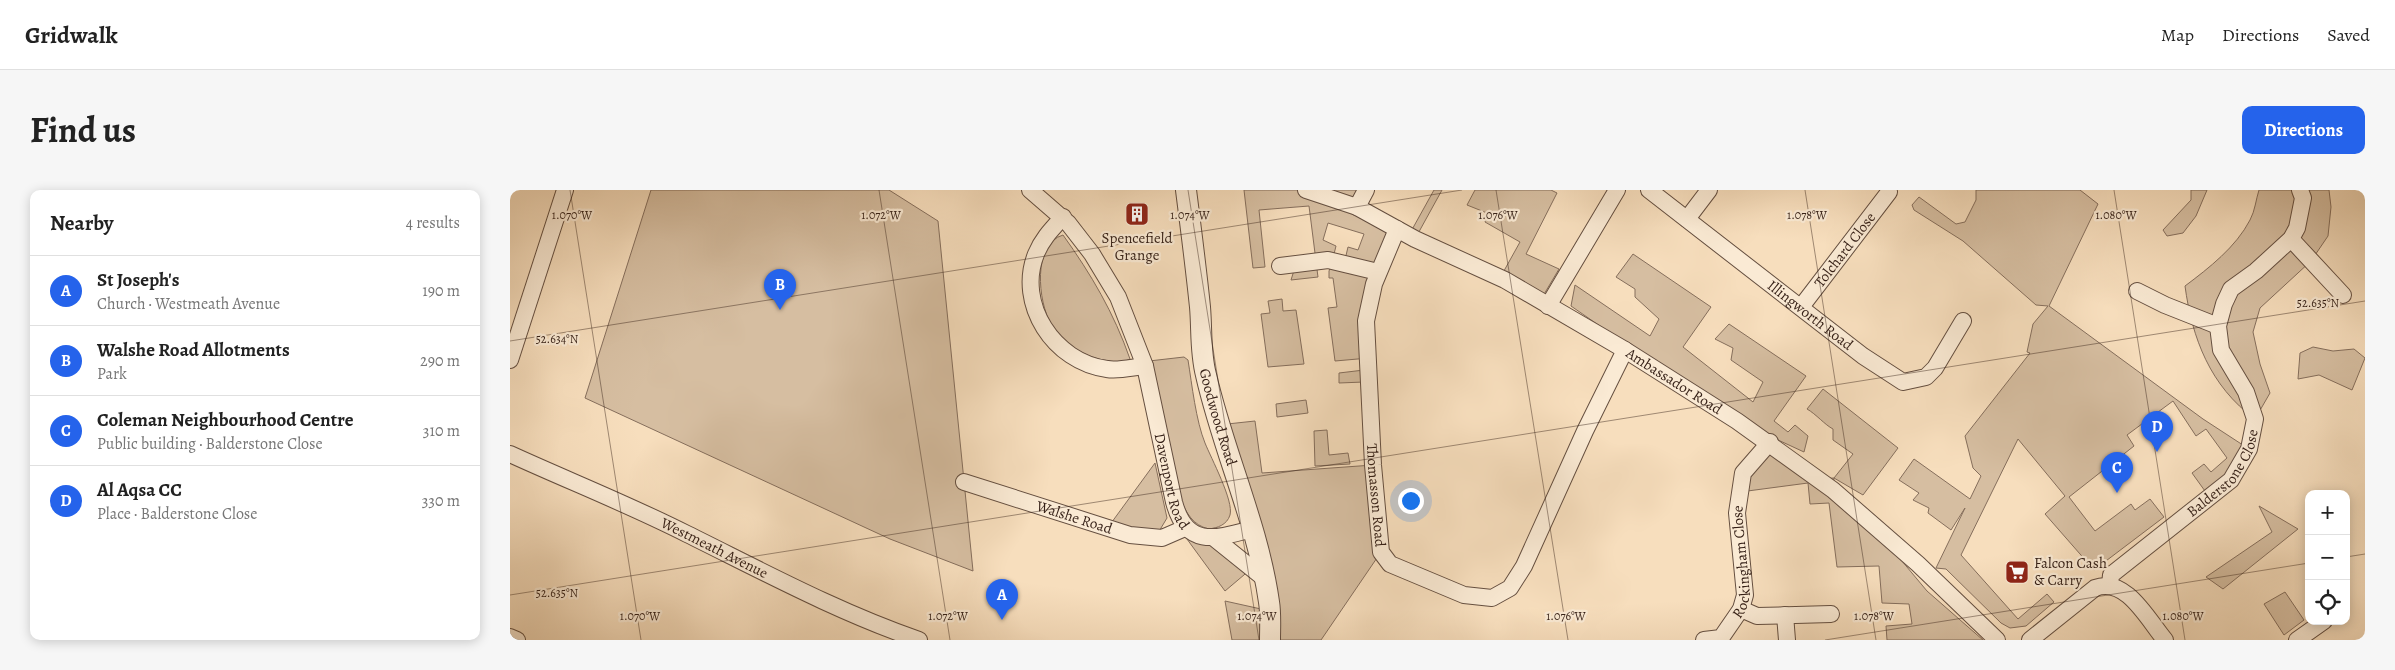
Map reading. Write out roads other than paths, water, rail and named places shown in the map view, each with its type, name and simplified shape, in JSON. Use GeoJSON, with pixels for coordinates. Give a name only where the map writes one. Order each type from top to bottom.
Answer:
{"type":"FeatureCollection","features":[{"type":"Feature","properties":{"kind":"street"},"geometry":{"type":"LineString","coordinates":[[510,360],[565,190]]}},
{"type":"Feature","properties":{"kind":"street","name":"Davenport Road"},"geometry":{"type":"LineString","coordinates":[[1030,190],[1063,218],[1092,254],[1112,286],[1130,323],[1145,366],[1174,502],[1185,528],[1196,535],[1214,538],[1252,529]]}},
{"type":"Feature","properties":{"kind":"street","name":"Goodwood Road"},"geometry":{"type":"LineString","coordinates":[[1186,190],[1202,326],[1200,352],[1218,425],[1252,529],[1265,578],[1270,604],[1270,640]]}},
{"type":"Feature","properties":{"kind":"street","name":"Ambassador Road"},"geometry":{"type":"LineString","coordinates":[[1306,190],[1357,207],[1505,280],[1625,350],[1770,442],[1833,490],[1918,564],[1997,640]]}},
{"type":"Feature","properties":{"kind":"street"},"geometry":{"type":"LineString","coordinates":[[1357,207],[1366,190]]}},
{"type":"Feature","properties":{"kind":"street"},"geometry":{"type":"LineString","coordinates":[[1548,306],[1617,190]]}},
{"type":"Feature","properties":{"kind":"street","name":"Illingworth Road"},"geometry":{"type":"LineString","coordinates":[[1649,190],[1863,356],[1903,382],[1926,377],[1935,368],[1963,321]]}},
{"type":"Feature","properties":{"kind":"street"},"geometry":{"type":"LineString","coordinates":[[1687,219],[1709,190]]}},
{"type":"Feature","properties":{"kind":"street","name":"Balderstone Close"},"geometry":{"type":"LineString","coordinates":[[2110,585],[2111,575],[2231,480],[2249,449],[2255,419],[2246,392],[2221,350],[2218,326],[2224,304],[2231,290],[2256,271],[2291,239],[2297,228],[2303,198],[2300,190]]}},
{"type":"Feature","properties":{"kind":"street","name":"Tolchard Close"},"geometry":{"type":"LineString","coordinates":[[1801,307],[1889,192]]}},
{"type":"Feature","properties":{"kind":"street"},"geometry":{"type":"LineString","coordinates":[[1063,218],[1041,244],[1032,268],[1031,292],[1037,316],[1042,326],[1062,348],[1087,363],[1106,369],[1145,366]]}},
{"type":"Feature","properties":{"kind":"street","name":"Thomasson Road"},"geometry":{"type":"LineString","coordinates":[[1397,228],[1378,272],[1366,321],[1373,465],[1381,552],[1390,564],[1464,595],[1492,598],[1510,588],[1519,573],[1625,350]]}},
{"type":"Feature","properties":{"kind":"street"},"geometry":{"type":"LineString","coordinates":[[2291,239],[2343,295]]}},
{"type":"Feature","properties":{"kind":"street"},"geometry":{"type":"LineString","coordinates":[[1280,266],[1328,260],[1378,272]]}},
{"type":"Feature","properties":{"kind":"street"},"geometry":{"type":"LineString","coordinates":[[2137,291],[2165,305],[2218,326]]}},
{"type":"Feature","properties":{"kind":"street","name":"Rockingham Close"},"geometry":{"type":"LineString","coordinates":[[1704,640],[1721,638],[1741,609],[1745,595],[1737,513],[1743,473],[1770,442]]}},
{"type":"Feature","properties":{"kind":"street","name":"Westmeath Avenue"},"geometry":{"type":"LineString","coordinates":[[510,454],[686,533],[807,595],[882,627],[919,640]]}},
{"type":"Feature","properties":{"kind":"street","name":"Walshe Road"},"geometry":{"type":"LineString","coordinates":[[964,482],[1130,535],[1162,538],[1185,528]]}},
{"type":"Feature","properties":{"kind":"street"},"geometry":{"type":"LineString","coordinates":[[1214,538],[1265,578]]}},
{"type":"Feature","properties":{"kind":"street"},"geometry":{"type":"LineString","coordinates":[[2030,640],[2095,588],[2110,585],[2130,596],[2165,640]]}},
{"type":"Feature","properties":{"kind":"street"},"geometry":{"type":"LineString","coordinates":[[1741,609],[1757,616],[1831,614]]}},
{"type":"Feature","properties":{"kind":"street"},"geometry":{"type":"LineString","coordinates":[[1785,615],[1787,640]]}},
{"type":"Feature","properties":{"kind":"street"},"geometry":{"type":"LineString","coordinates":[[2297,640],[2318,625]]}},
{"type":"Feature","properties":{"kind":"street"},"geometry":{"type":"LineString","coordinates":[[510,637],[517,640]]}},
{"type":"Feature","properties":{"kind":"place","name":"Spencefield Grange"},"geometry":{"type":"Point","coordinates":[1137,214]}},
{"type":"Feature","properties":{"kind":"place","name":"Walshe Road Allotments"},"geometry":{"type":"Point","coordinates":[780,310]}},
{"type":"Feature","properties":{"kind":"place","name":"Al Aqsa CC"},"geometry":{"type":"Point","coordinates":[2157,452]}},
{"type":"Feature","properties":{"kind":"place","name":"Coleman Neighbourhood Centre"},"geometry":{"type":"Point","coordinates":[2117,493]}},
{"type":"Feature","properties":{"kind":"place","name":"Falcon Cash & Carry"},"geometry":{"type":"Point","coordinates":[2017,572]}},
{"type":"Feature","properties":{"kind":"place","name":"St Joseph's"},"geometry":{"type":"Point","coordinates":[1002,620]}}]}
